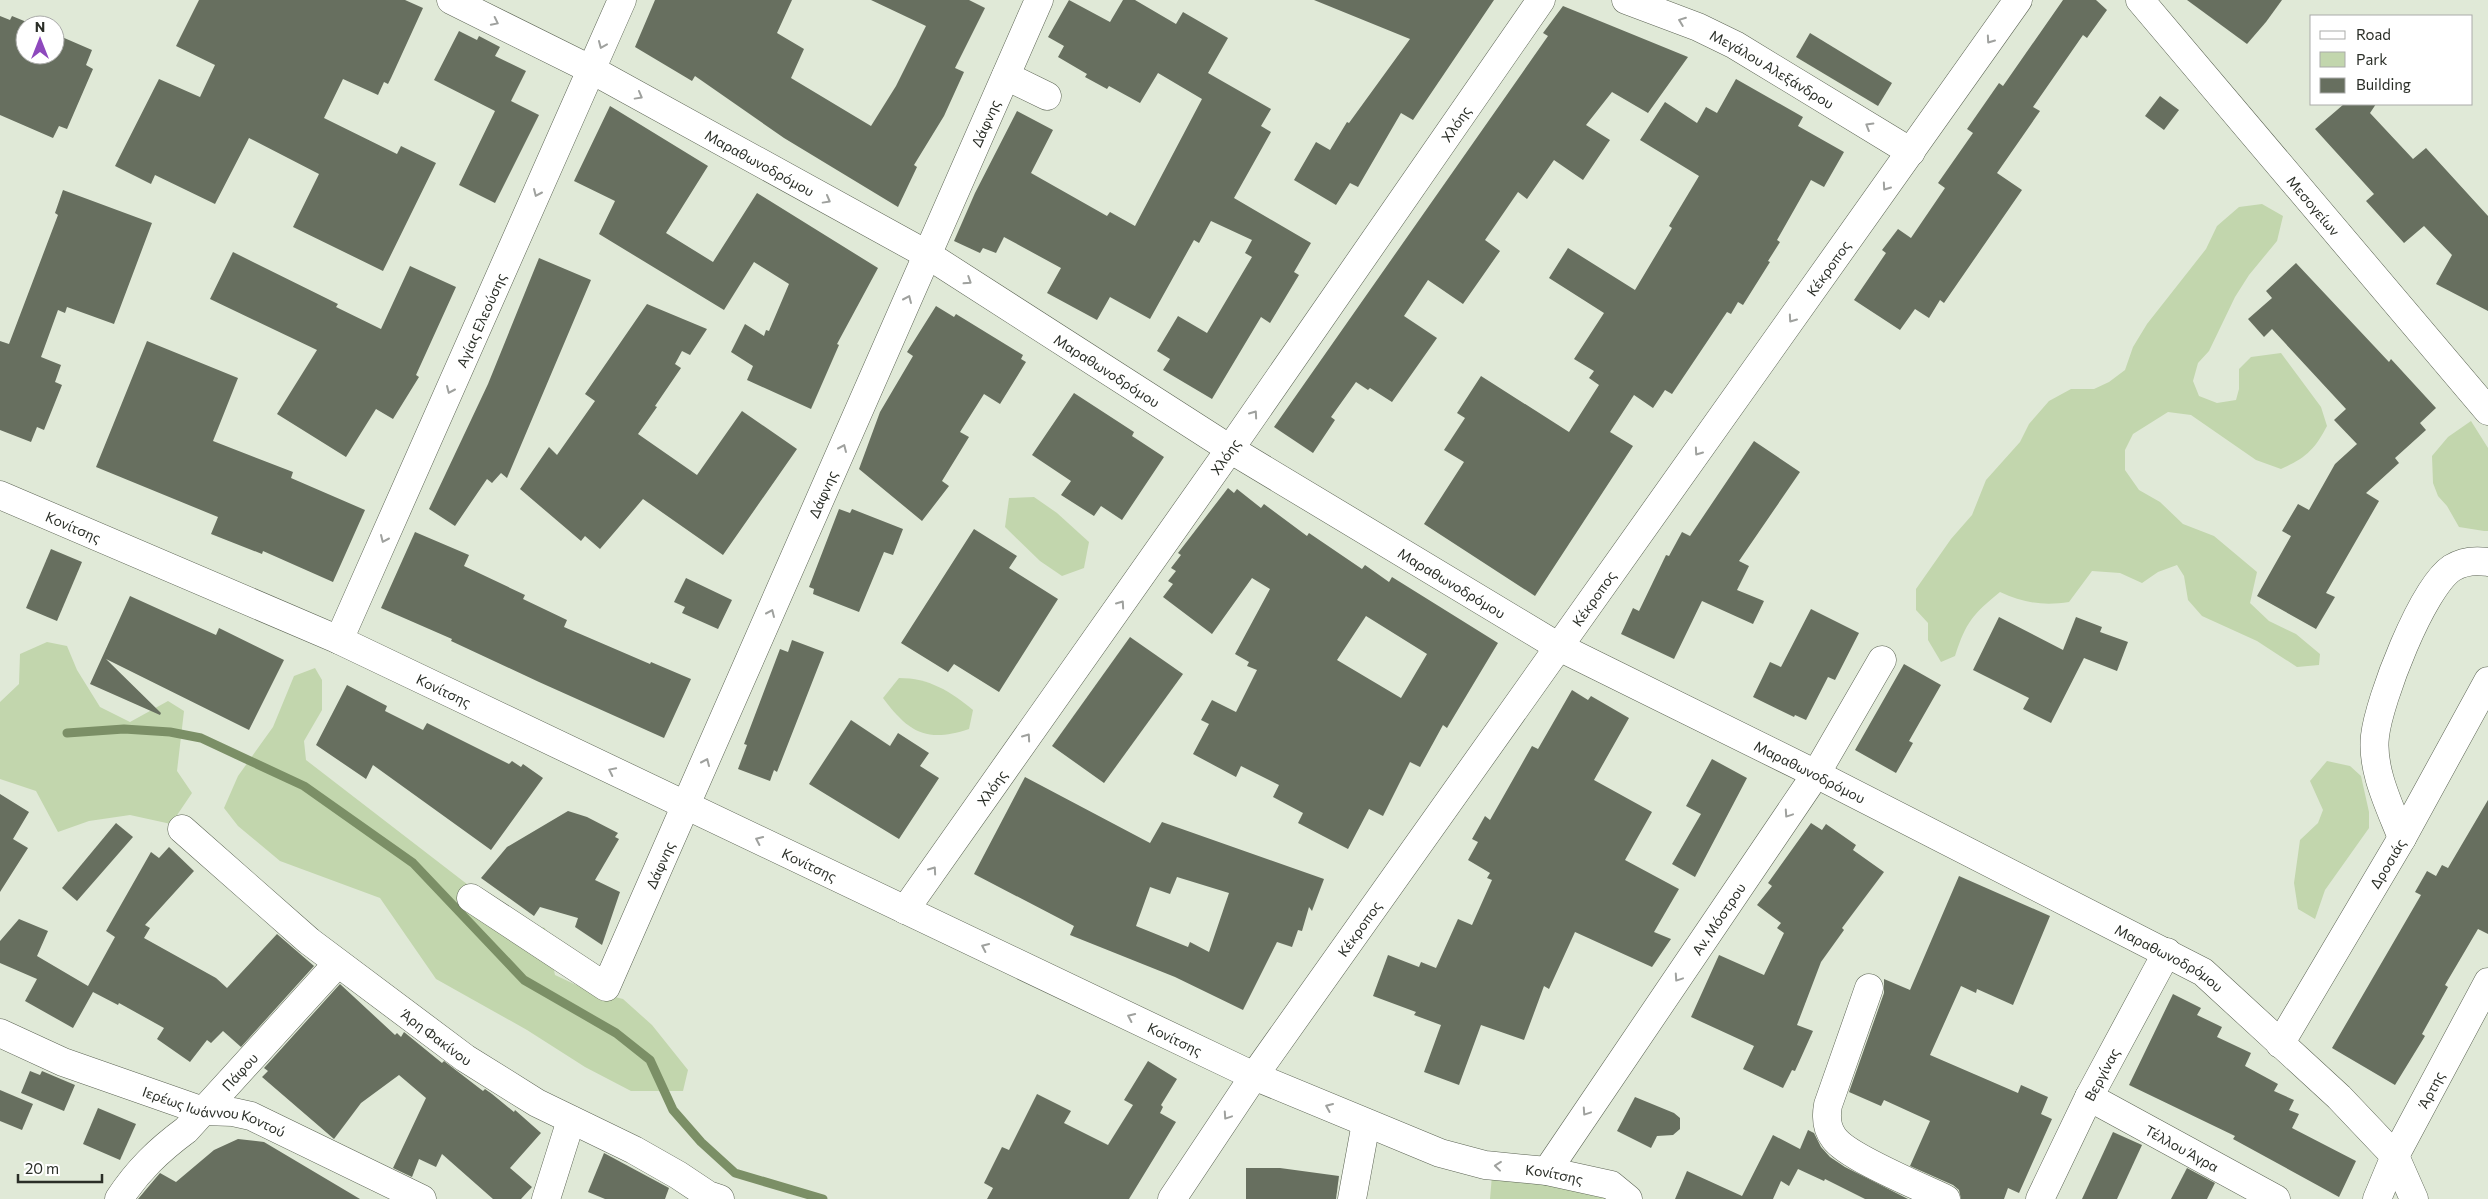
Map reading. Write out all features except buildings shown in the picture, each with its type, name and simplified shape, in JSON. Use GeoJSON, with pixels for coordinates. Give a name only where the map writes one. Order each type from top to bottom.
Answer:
{"type":"FeatureCollection","features":[{"type":"Feature","properties":{"kind":"street","name":"Μαραθωνοδρόμου"},"geometry":{"type":"LineString","coordinates":[[451,0],[592,70],[928,255],[1230,449],[1559,647],[1816,774],[2203,972],[2339,1097],[2395,1156],[2414,1199]]}},
{"type":"Feature","properties":{"kind":"street","name":"Αγίας Ελεούσης"},"geometry":{"type":"LineString","coordinates":[[339,640],[622,0]]}},
{"type":"Feature","properties":{"kind":"street","name":"Δάφνης"},"geometry":{"type":"LineString","coordinates":[[471,898],[606,987],[1039,0]]}},
{"type":"Feature","properties":{"kind":"street","name":"Χλόης"},"geometry":{"type":"LineString","coordinates":[[905,910],[1230,449],[1541,0]]}},
{"type":"Feature","properties":{"kind":"street","name":"Μεγάλου Αλεξάνδρου"},"geometry":{"type":"LineString","coordinates":[[1626,0],[1698,27],[1735,45],[1911,152]]}},
{"type":"Feature","properties":{"kind":"street","name":"Κέκροπος"},"geometry":{"type":"LineString","coordinates":[[1172,1199],[1254,1076],[2018,0]]}},
{"type":"Feature","properties":{"kind":"street","name":"Μεσογείων"},"geometry":{"type":"LineString","coordinates":[[2140,0],[2486,399]]}},
{"type":"Feature","properties":{"kind":"street"},"geometry":{"type":"LineString","coordinates":[[1006,76],[1047,96]]}},
{"type":"Feature","properties":{"kind":"street","name":"Κονίτσης"},"geometry":{"type":"LineString","coordinates":[[0,496],[339,640],[1254,1076],[1440,1153],[1485,1165],[1547,1171],[1611,1185],[1628,1199]]}},
{"type":"Feature","properties":{"kind":"street"},"geometry":{"type":"LineString","coordinates":[[2402,838],[2385,796],[2377,766],[2375,736],[2391,678],[2415,622],[2438,584],[2450,569],[2462,563],[2477,560],[2488,562]]}},
{"type":"Feature","properties":{"kind":"street","name":"Αν. Μόστρου"},"geometry":{"type":"LineString","coordinates":[[1547,1171],[1816,774],[1882,660]]}},
{"type":"Feature","properties":{"kind":"street","name":"Δροσιάς"},"geometry":{"type":"LineString","coordinates":[[2280,1044],[2402,838],[2488,681]]}},
{"type":"Feature","properties":{"kind":"street","name":"Άρη Φακίνου"},"geometry":{"type":"LineString","coordinates":[[182,830],[337,964],[465,1058],[537,1103],[634,1150],[678,1175],[711,1198]]}},
{"type":"Feature","properties":{"kind":"street","name":"Βεργίνας"},"geometry":{"type":"LineString","coordinates":[[2040,1199],[2089,1097],[2167,952]]}},
{"type":"Feature","properties":{"kind":"street","name":"Πάφου"},"geometry":{"type":"LineString","coordinates":[[119,1199],[132,1179],[159,1150],[186,1130],[337,964]]}},
{"type":"Feature","properties":{"kind":"street","name":"Άρτης"},"geometry":{"type":"LineString","coordinates":[[2376,1199],[2395,1156],[2488,982]]}},
{"type":"Feature","properties":{"kind":"street"},"geometry":{"type":"LineString","coordinates":[[1869,988],[1828,1105],[1826,1117],[1830,1132],[1844,1148],[1946,1199]]}},
{"type":"Feature","properties":{"kind":"street","name":"Ιερέως Ιωάννου Κοντού"},"geometry":{"type":"LineString","coordinates":[[0,1033],[63,1062],[202,1111],[233,1112],[251,1116],[422,1199]]}},
{"type":"Feature","properties":{"kind":"street","name":"Τέλλου Άγρα"},"geometry":{"type":"LineString","coordinates":[[2089,1097],[2276,1199]]}},
{"type":"Feature","properties":{"kind":"street"},"geometry":{"type":"LineString","coordinates":[[546,1199],[571,1120]]}},
{"type":"Feature","properties":{"kind":"street"},"geometry":{"type":"LineString","coordinates":[[1352,1199],[1366,1123]]}},
{"type":"Feature","properties":{"kind":"green space"},"geometry":{"type":"Polygon","coordinates":[[[2262,204],[2283,216],[2277,241],[2249,275],[2235,297],[2209,351],[2198,363],[2193,381],[2199,396],[2217,403],[2236,400],[2239,389],[2239,369],[2251,357],[2281,353],[2321,407],[2327,426],[2309,452],[2281,469],[2256,460],[2191,415],[2168,412],[2133,434],[2125,450],[2125,470],[2139,490],[2160,502],[2183,524],[2214,536],[2257,572],[2250,603],[2269,621],[2296,634],[2320,654],[2319,665],[2297,667],[2257,641],[2202,616],[2188,600],[2184,576],[2177,565],[2158,572],[2142,583],[2120,573],[2092,571],[2069,602],[2034,603],[2000,592],[1983,606],[1967,627],[1955,656],[1941,662],[1928,640],[1928,623],[1916,610],[1916,589],[1951,539],[1972,515],[1986,480],[2020,442],[2029,424],[2049,401],[2071,389],[2094,389],[2109,382],[2125,370],[2133,347],[2147,324],[2206,249],[2217,226],[2239,207],[2262,204]]]}},
{"type":"Feature","properties":{"kind":"green space"},"geometry":{"type":"Polygon","coordinates":[[[2471,421],[2488,448],[2488,531],[2459,527],[2447,506],[2438,496],[2433,483],[2432,456],[2448,437],[2471,421]]]}},
{"type":"Feature","properties":{"kind":"green space"},"geometry":{"type":"Polygon","coordinates":[[[1034,497],[1057,513],[1089,542],[1084,568],[1062,576],[1040,561],[1005,527],[1009,498],[1034,497]]]}},
{"type":"Feature","properties":{"kind":"green space"},"geometry":{"type":"Polygon","coordinates":[[[47,642],[67,646],[77,670],[100,707],[130,722],[168,701],[184,711],[177,771],[192,793],[171,824],[130,815],[89,821],[58,832],[36,791],[0,779],[0,702],[19,684],[20,654],[47,642]]]}},
{"type":"Feature","properties":{"kind":"green space"},"geometry":{"type":"Polygon","coordinates":[[[315,668],[322,680],[322,710],[304,741],[306,760],[515,921],[545,928],[555,975],[587,990],[623,999],[652,1025],[688,1070],[683,1091],[631,1091],[585,1067],[527,1030],[436,979],[380,898],[280,861],[238,826],[224,808],[238,776],[273,727],[294,676],[315,668]]]}},
{"type":"Feature","properties":{"kind":"green space"},"geometry":{"type":"Polygon","coordinates":[[[899,678],[930,683],[964,703],[973,710],[969,729],[942,735],[930,735],[911,727],[892,710],[883,698],[899,678]]]}},
{"type":"Feature","properties":{"kind":"green space"},"geometry":{"type":"Polygon","coordinates":[[[2327,761],[2350,766],[2361,776],[2369,812],[2369,828],[2325,890],[2315,919],[2298,909],[2294,883],[2300,840],[2318,823],[2323,810],[2310,781],[2327,761]]]}},
{"type":"Feature","properties":{"kind":"green space"},"geometry":{"type":"Polygon","coordinates":[[[1492,1175],[1541,1178],[1613,1199],[1490,1199],[1492,1175]]]}},
{"type":"Feature","properties":{"kind":"waterway"},"geometry":{"type":"LineString","coordinates":[[67,733],[124,729],[170,732],[201,738],[304,786],[413,863],[524,980],[616,1033],[650,1060],[673,1110],[701,1142],[735,1173],[823,1199]]}}]}
